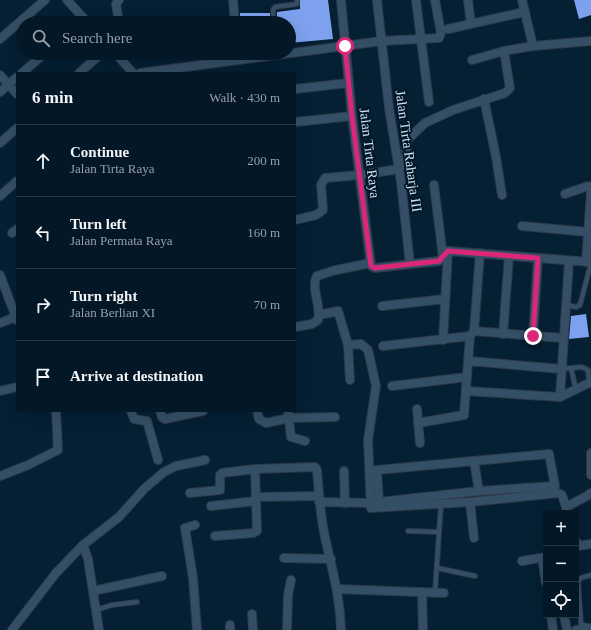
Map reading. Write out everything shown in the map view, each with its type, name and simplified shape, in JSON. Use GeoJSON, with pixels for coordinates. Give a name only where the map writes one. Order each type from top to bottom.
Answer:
{"type":"FeatureCollection","features":[{"type":"Feature","properties":{"kind":"street"},"geometry":{"type":"LineString","coordinates":[[27,16],[45,0]]}},
{"type":"Feature","properties":{"kind":"street"},"geometry":{"type":"LineString","coordinates":[[67,0],[79,16]]}},
{"type":"Feature","properties":{"kind":"street"},"geometry":{"type":"LineString","coordinates":[[118,16],[116,4],[119,0]]}},
{"type":"Feature","properties":{"kind":"street"},"geometry":{"type":"LineString","coordinates":[[233,0],[234,16]]}},
{"type":"Feature","properties":{"kind":"street","name":"Jalan Tirta Raya"},"geometry":{"type":"LineString","coordinates":[[341,0],[348,83],[370,263]]}},
{"type":"Feature","properties":{"kind":"street","name":"Jalan Tirta Raharja III"},"geometry":{"type":"LineString","coordinates":[[377,0],[389,108],[399,169],[410,264]]}},
{"type":"Feature","properties":{"kind":"street"},"geometry":{"type":"LineString","coordinates":[[416,0],[429,102]]}},
{"type":"Feature","properties":{"kind":"street"},"geometry":{"type":"LineString","coordinates":[[296,52],[420,37],[439,38],[441,36],[435,0]]}},
{"type":"Feature","properties":{"kind":"street"},"geometry":{"type":"LineString","coordinates":[[468,0],[471,24]]}},
{"type":"Feature","properties":{"kind":"street"},"geometry":{"type":"LineString","coordinates":[[522,0],[533,46]]}},
{"type":"Feature","properties":{"kind":"street"},"geometry":{"type":"LineString","coordinates":[[448,29],[524,12]]}},
{"type":"Feature","properties":{"kind":"street"},"geometry":{"type":"LineString","coordinates":[[0,39],[16,25]]}},
{"type":"Feature","properties":{"kind":"street"},"geometry":{"type":"LineString","coordinates":[[472,60],[504,51],[533,46],[591,42]]}},
{"type":"Feature","properties":{"kind":"street"},"geometry":{"type":"LineString","coordinates":[[296,220],[316,215],[323,210],[321,186],[324,178],[360,175],[399,169],[405,160],[407,140],[425,123],[437,116],[484,99],[506,93],[510,88],[504,51]]}},
{"type":"Feature","properties":{"kind":"street"},"geometry":{"type":"LineString","coordinates":[[23,72],[37,60]]}},
{"type":"Feature","properties":{"kind":"street"},"geometry":{"type":"LineString","coordinates":[[80,72],[94,60]]}},
{"type":"Feature","properties":{"kind":"street"},"geometry":{"type":"LineString","coordinates":[[121,60],[132,72]]}},
{"type":"Feature","properties":{"kind":"street"},"geometry":{"type":"LineString","coordinates":[[146,72],[216,60]]}},
{"type":"Feature","properties":{"kind":"street"},"geometry":{"type":"LineString","coordinates":[[0,75],[16,93]]}},
{"type":"Feature","properties":{"kind":"street"},"geometry":{"type":"LineString","coordinates":[[0,92],[16,78]]}},
{"type":"Feature","properties":{"kind":"street"},"geometry":{"type":"LineString","coordinates":[[296,89],[348,83]]}},
{"type":"Feature","properties":{"kind":"street"},"geometry":{"type":"LineString","coordinates":[[484,99],[496,156],[502,195]]}},
{"type":"Feature","properties":{"kind":"street"},"geometry":{"type":"LineString","coordinates":[[296,122],[352,116]]}},
{"type":"Feature","properties":{"kind":"street"},"geometry":{"type":"LineString","coordinates":[[0,144],[16,129]]}},
{"type":"Feature","properties":{"kind":"street"},"geometry":{"type":"LineString","coordinates":[[0,196],[16,182]]}},
{"type":"Feature","properties":{"kind":"street"},"geometry":{"type":"LineString","coordinates":[[434,185],[445,254],[443,340]]}},
{"type":"Feature","properties":{"kind":"street"},"geometry":{"type":"LineString","coordinates":[[565,194],[588,186],[591,187]]}},
{"type":"Feature","properties":{"kind":"street"},"geometry":{"type":"LineString","coordinates":[[296,327],[316,322],[320,315],[315,285],[317,276],[332,270],[370,263],[375,268],[439,261],[445,254],[480,253],[589,262],[588,232],[591,193]]}},
{"type":"Feature","properties":{"kind":"street"},"geometry":{"type":"LineString","coordinates":[[522,226],[588,232]]}},
{"type":"Feature","properties":{"kind":"street"},"geometry":{"type":"LineString","coordinates":[[418,423],[464,415],[468,361],[480,253]]}},
{"type":"Feature","properties":{"kind":"street"},"geometry":{"type":"LineString","coordinates":[[503,334],[509,256]]}},
{"type":"Feature","properties":{"kind":"street"},"geometry":{"type":"LineString","coordinates":[[533,336],[538,258]]}},
{"type":"Feature","properties":{"kind":"street"},"geometry":{"type":"LineString","coordinates":[[560,396],[566,369],[563,338],[569,261]]}},
{"type":"Feature","properties":{"kind":"street"},"geometry":{"type":"LineString","coordinates":[[0,275],[16,318],[0,323]]}},
{"type":"Feature","properties":{"kind":"street"},"geometry":{"type":"LineString","coordinates":[[382,306],[445,299]]}},
{"type":"Feature","properties":{"kind":"street"},"geometry":{"type":"LineString","coordinates":[[320,315],[336,311],[340,312],[348,345],[350,380]]}},
{"type":"Feature","properties":{"kind":"street"},"geometry":{"type":"LineString","coordinates":[[383,346],[443,340],[472,333],[563,338]]}},
{"type":"Feature","properties":{"kind":"street"},"geometry":{"type":"LineString","coordinates":[[348,345],[361,344],[368,350],[376,386],[368,440],[375,503]]}},
{"type":"Feature","properties":{"kind":"street"},"geometry":{"type":"LineString","coordinates":[[468,361],[566,369]]}},
{"type":"Feature","properties":{"kind":"street"},"geometry":{"type":"LineString","coordinates":[[392,386],[467,377]]}},
{"type":"Feature","properties":{"kind":"street"},"geometry":{"type":"LineString","coordinates":[[466,391],[560,396],[590,383]]}},
{"type":"Feature","properties":{"kind":"street"},"geometry":{"type":"LineString","coordinates":[[0,391],[16,387]]}},
{"type":"Feature","properties":{"kind":"street"},"geometry":{"type":"LineString","coordinates":[[416,409],[420,443]]}},
{"type":"Feature","properties":{"kind":"street"},"geometry":{"type":"LineString","coordinates":[[0,476],[23,468],[58,450],[56,412]]}},
{"type":"Feature","properties":{"kind":"street"},"geometry":{"type":"LineString","coordinates":[[131,412],[134,419],[144,419],[147,421],[158,460]]}},
{"type":"Feature","properties":{"kind":"street"},"geometry":{"type":"LineString","coordinates":[[160,412],[162,417],[165,419],[198,412]]}},
{"type":"Feature","properties":{"kind":"street"},"geometry":{"type":"LineString","coordinates":[[257,412],[259,419],[263,423],[289,414],[335,417]]}},
{"type":"Feature","properties":{"kind":"street"},"geometry":{"type":"LineString","coordinates":[[289,414],[292,438],[305,441]]}},
{"type":"Feature","properties":{"kind":"street"},"geometry":{"type":"LineString","coordinates":[[591,453],[591,475]]}},
{"type":"Feature","properties":{"kind":"street"},"geometry":{"type":"LineString","coordinates":[[211,506],[256,499],[319,499],[345,503],[375,503],[479,491],[555,486],[549,454],[377,470],[375,503],[373,509],[470,502],[558,493],[562,495],[567,510],[591,493]]}},
{"type":"Feature","properties":{"kind":"street"},"geometry":{"type":"LineString","coordinates":[[12,630],[56,572],[83,545],[119,518],[144,489],[164,472],[176,466],[205,460]]}},
{"type":"Feature","properties":{"kind":"street"},"geometry":{"type":"LineString","coordinates":[[474,461],[479,491]]}},
{"type":"Feature","properties":{"kind":"street"},"geometry":{"type":"LineString","coordinates":[[190,493],[220,490],[220,474],[255,469],[315,467],[317,470],[319,499],[325,538],[338,588],[341,630]]}},
{"type":"Feature","properties":{"kind":"street"},"geometry":{"type":"LineString","coordinates":[[215,536],[256,532],[255,469]]}},
{"type":"Feature","properties":{"kind":"street"},"geometry":{"type":"LineString","coordinates":[[344,471],[345,503]]}},
{"type":"Feature","properties":{"kind":"street"},"geometry":{"type":"LineString","coordinates":[[470,502],[474,538]]}},
{"type":"Feature","properties":{"kind":"street"},"geometry":{"type":"LineString","coordinates":[[195,525],[185,528],[193,578],[197,630]]}},
{"type":"Feature","properties":{"kind":"street"},"geometry":{"type":"LineString","coordinates":[[579,545],[591,544]]}},
{"type":"Feature","properties":{"kind":"street"},"geometry":{"type":"LineString","coordinates":[[83,545],[88,559],[99,630]]}},
{"type":"Feature","properties":{"kind":"street"},"geometry":{"type":"LineString","coordinates":[[522,561],[543,557]]}},
{"type":"Feature","properties":{"kind":"street"},"geometry":{"type":"LineString","coordinates":[[284,558],[331,559]]}},
{"type":"Feature","properties":{"kind":"street"},"geometry":{"type":"LineString","coordinates":[[93,591],[162,576]]}},
{"type":"Feature","properties":{"kind":"street"},"geometry":{"type":"LineString","coordinates":[[287,630],[288,595],[291,580]]}},
{"type":"Feature","properties":{"kind":"street"},"geometry":{"type":"LineString","coordinates":[[338,588],[444,592]]}},
{"type":"Feature","properties":{"kind":"street"},"geometry":{"type":"LineString","coordinates":[[422,592],[423,630]]}},
{"type":"Feature","properties":{"kind":"street"},"geometry":{"type":"LineString","coordinates":[[252,614],[253,630]]}},
{"type":"Feature","properties":{"kind":"street"},"geometry":{"type":"LineString","coordinates":[[551,618],[553,630]]}},
{"type":"Feature","properties":{"kind":"street"},"geometry":{"type":"LineString","coordinates":[[565,618],[567,630]]}},
{"type":"Feature","properties":{"kind":"street"},"geometry":{"type":"LineString","coordinates":[[576,630],[591,626]]}},
{"type":"Feature","properties":{"kind":"lane"},"geometry":{"type":"LineString","coordinates":[[273,16],[273,10],[275,7],[297,4],[297,0]]}},
{"type":"Feature","properties":{"kind":"lane"},"geometry":{"type":"LineString","coordinates":[[566,305],[576,307],[580,306],[589,262]]}},
{"type":"Feature","properties":{"kind":"lane"},"geometry":{"type":"LineString","coordinates":[[576,390],[566,369],[582,367],[588,370],[590,383]]}},
{"type":"Feature","properties":{"kind":"lane"},"geometry":{"type":"LineString","coordinates":[[435,592],[441,503]]}},
{"type":"Feature","properties":{"kind":"lane"},"geometry":{"type":"LineString","coordinates":[[408,531],[439,532]]}},
{"type":"Feature","properties":{"kind":"lane"},"geometry":{"type":"LineString","coordinates":[[437,568],[475,576]]}},
{"type":"Feature","properties":{"kind":"lane"},"geometry":{"type":"LineString","coordinates":[[591,575],[581,578],[578,582],[582,625],[591,626]]}},
{"type":"Feature","properties":{"kind":"lane"},"geometry":{"type":"LineString","coordinates":[[96,610],[112,605],[137,602]]}},
{"type":"Feature","properties":{"kind":"building"},"geometry":{"type":"Polygon","coordinates":[[[300,0],[328,0],[333,39],[296,42],[296,16],[277,16],[277,12],[300,9],[300,0]]]}},
{"type":"Feature","properties":{"kind":"building"},"geometry":{"type":"Polygon","coordinates":[[[574,0],[591,0],[591,15],[579,19],[574,0]]]}},
{"type":"Feature","properties":{"kind":"building"},"geometry":{"type":"Polygon","coordinates":[[[240,13],[270,13],[270,16],[240,16],[240,13]]]}},
{"type":"Feature","properties":{"kind":"building"},"geometry":{"type":"Polygon","coordinates":[[[586,314],[589,337],[569,339],[571,316],[586,314]]]}},
{"type":"Feature","properties":{"kind":"route"},"geometry":{"type":"LineString","coordinates":[[345,46],[348,83],[371,266],[375,268],[439,261],[448,251],[538,258],[533,336]]}}]}
